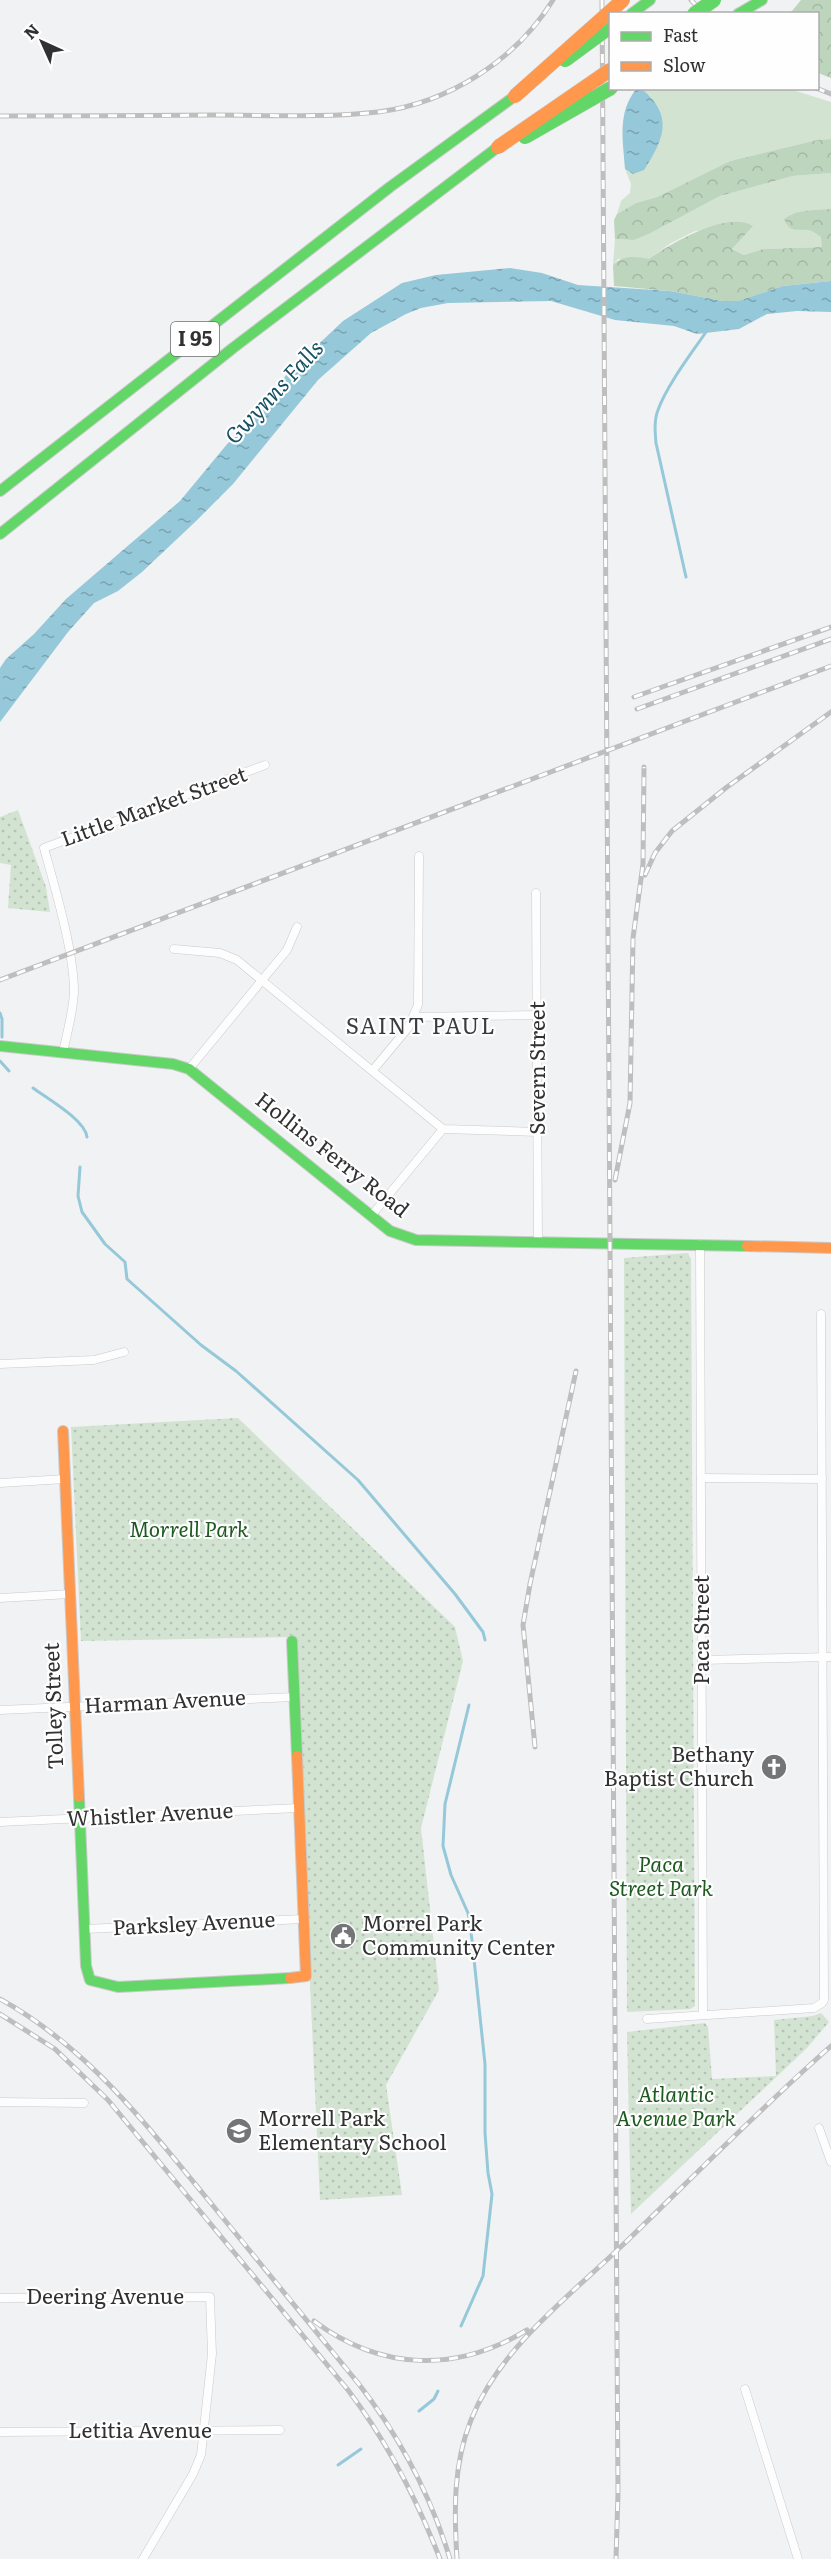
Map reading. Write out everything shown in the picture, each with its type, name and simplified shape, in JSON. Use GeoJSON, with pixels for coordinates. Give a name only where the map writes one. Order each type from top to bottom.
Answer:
{"type":"FeatureCollection","features":[{"type":"Feature","properties":{"kind":"main road"},"geometry":{"type":"LineString","coordinates":[[609,12],[623,0]]}},
{"type":"Feature","properties":{"kind":"main road"},"geometry":{"type":"LineString","coordinates":[[634,12],[650,0]]}},
{"type":"Feature","properties":{"kind":"main road"},"geometry":{"type":"LineString","coordinates":[[697,12],[714,0]]}},
{"type":"Feature","properties":{"kind":"main road"},"geometry":{"type":"LineString","coordinates":[[741,12],[762,0]]}},
{"type":"Feature","properties":{"kind":"main road"},"geometry":{"type":"LineString","coordinates":[[514,96],[609,12]]}},
{"type":"Feature","properties":{"kind":"main road","name":"I 95"},"geometry":{"type":"LineString","coordinates":[[0,491],[390,187],[609,28]]}},
{"type":"Feature","properties":{"kind":"main road","name":"I 95"},"geometry":{"type":"LineString","coordinates":[[0,534],[233,348],[498,147],[609,71]]}},
{"type":"Feature","properties":{"kind":"main road"},"geometry":{"type":"LineString","coordinates":[[498,147],[548,126],[609,89]]}},
{"type":"Feature","properties":{"kind":"main road","name":"Hollins Ferry Road"},"geometry":{"type":"LineString","coordinates":[[0,1046],[173,1064],[189,1069],[390,1231],[416,1240],[831,1248]]}},
{"type":"Feature","properties":{"kind":"main road","name":"Tolley Street"},"geometry":{"type":"LineString","coordinates":[[63,1431],[86,1966],[90,1980],[118,1987],[306,1976],[304,1919]]}},
{"type":"Feature","properties":{"kind":"main road"},"geometry":{"type":"LineString","coordinates":[[292,1641],[304,1919]]}},
{"type":"Feature","properties":{"kind":"street","name":"Little Market Street"},"geometry":{"type":"LineString","coordinates":[[63,1053],[72,1004],[73,976],[55,886],[44,848],[265,765]]}},
{"type":"Feature","properties":{"kind":"street"},"geometry":{"type":"LineString","coordinates":[[374,1070],[415,1017],[419,992],[419,856]]}},
{"type":"Feature","properties":{"kind":"street","name":"Severn Street"},"geometry":{"type":"LineString","coordinates":[[536,893],[538,1243]]}},
{"type":"Feature","properties":{"kind":"street"},"geometry":{"type":"LineString","coordinates":[[189,1069],[264,981],[287,950],[297,927]]}},
{"type":"Feature","properties":{"kind":"street"},"geometry":{"type":"LineString","coordinates":[[174,949],[230,956],[374,1070],[443,1129],[538,1132]]}},
{"type":"Feature","properties":{"kind":"street"},"geometry":{"type":"LineString","coordinates":[[415,1017],[538,1015]]}},
{"type":"Feature","properties":{"kind":"street"},"geometry":{"type":"LineString","coordinates":[[371,1216],[443,1129]]}},
{"type":"Feature","properties":{"kind":"street","name":"Paca Street"},"geometry":{"type":"LineString","coordinates":[[700,1244],[703,2016]]}},
{"type":"Feature","properties":{"kind":"street"},"geometry":{"type":"LineString","coordinates":[[647,2019],[814,2008],[822,2003],[825,1992],[827,1657],[822,1479],[821,1314]]}},
{"type":"Feature","properties":{"kind":"street"},"geometry":{"type":"LineString","coordinates":[[0,1364],[94,1360],[124,1352]]}},
{"type":"Feature","properties":{"kind":"street"},"geometry":{"type":"LineString","coordinates":[[701,1478],[822,1479]]}},
{"type":"Feature","properties":{"kind":"street"},"geometry":{"type":"LineString","coordinates":[[0,1482],[65,1479]]}},
{"type":"Feature","properties":{"kind":"street"},"geometry":{"type":"LineString","coordinates":[[0,1598],[70,1594]]}},
{"type":"Feature","properties":{"kind":"street"},"geometry":{"type":"LineString","coordinates":[[702,1660],[827,1657]]}},
{"type":"Feature","properties":{"kind":"street","name":"Harman Avenue"},"geometry":{"type":"LineString","coordinates":[[0,1710],[294,1697]]}},
{"type":"Feature","properties":{"kind":"street","name":"Whistler Avenue"},"geometry":{"type":"LineString","coordinates":[[0,1822],[299,1808]]}},
{"type":"Feature","properties":{"kind":"street","name":"Parksley Avenue"},"geometry":{"type":"LineString","coordinates":[[85,1929],[304,1919]]}},
{"type":"Feature","properties":{"kind":"street"},"geometry":{"type":"LineString","coordinates":[[0,2102],[84,2103]]}},
{"type":"Feature","properties":{"kind":"street"},"geometry":{"type":"LineString","coordinates":[[819,2128],[831,2162]]}},
{"type":"Feature","properties":{"kind":"street","name":"Deering Avenue"},"geometry":{"type":"LineString","coordinates":[[0,2298],[210,2297],[212,2354],[204,2430]]}},
{"type":"Feature","properties":{"kind":"street"},"geometry":{"type":"LineString","coordinates":[[745,2389],[798,2559]]}},
{"type":"Feature","properties":{"kind":"street"},"geometry":{"type":"LineString","coordinates":[[143,2559],[193,2474],[201,2455],[204,2430]]}},
{"type":"Feature","properties":{"kind":"street","name":"Letitia Avenue"},"geometry":{"type":"LineString","coordinates":[[0,2432],[280,2430]]}},
{"type":"Feature","properties":{"kind":"green space"},"geometry":{"type":"Polygon","coordinates":[[[801,0],[831,0],[831,78],[819,73],[819,12],[790,12],[801,0]]]}},
{"type":"Feature","properties":{"kind":"green space"},"geometry":{"type":"Polygon","coordinates":[[[643,90],[793,90],[831,102],[831,139],[817,140],[730,161],[657,197],[636,203],[617,214],[621,201],[630,193],[631,184],[625,169],[633,174],[652,98],[643,90]]]}},
{"type":"Feature","properties":{"kind":"green space"},"geometry":{"type":"Polygon","coordinates":[[[831,139],[831,173],[793,176],[720,196],[649,234],[634,240],[615,239],[614,220],[617,214],[636,203],[657,197],[730,161],[817,140],[831,139]]]}},
{"type":"Feature","properties":{"kind":"green space"},"geometry":{"type":"Polygon","coordinates":[[[831,173],[831,209],[810,210],[790,215],[822,237],[822,247],[763,249],[744,255],[732,249],[752,226],[695,231],[671,243],[649,259],[618,259],[613,265],[615,239],[634,240],[649,234],[720,196],[793,176],[831,173]]]}},
{"type":"Feature","properties":{"kind":"green space"},"geometry":{"type":"Polygon","coordinates":[[[831,209],[831,281],[783,286],[738,301],[723,301],[670,291],[614,286],[613,265],[621,259],[634,257],[649,259],[670,245],[699,231],[729,222],[742,222],[753,226],[732,249],[744,255],[763,249],[822,247],[821,237],[813,231],[791,228],[784,219],[800,212],[831,209]]]}},
{"type":"Feature","properties":{"kind":"green space"},"geometry":{"type":"Polygon","coordinates":[[[18,810],[46,887],[50,912],[8,908],[11,865],[0,863],[0,817],[18,810]]]}},
{"type":"Feature","properties":{"kind":"green space","name":"Paca Street Park"},"geometry":{"type":"Polygon","coordinates":[[[688,1253],[691,1259],[695,2006],[690,2009],[627,2012],[624,1258],[688,1253]]]}},
{"type":"Feature","properties":{"kind":"green space","name":"Morrell Park"},"geometry":{"type":"Polygon","coordinates":[[[238,1418],[455,1627],[463,1661],[421,1828],[439,1990],[386,2085],[402,2195],[320,2200],[294,1637],[81,1641],[71,1427],[238,1418]]]}},
{"type":"Feature","properties":{"kind":"green space","name":"Atlantic Avenue Park"},"geometry":{"type":"Polygon","coordinates":[[[821,2013],[829,2022],[807,2048],[631,2214],[627,2032],[705,2023],[708,2027],[712,2079],[776,2076],[774,2020],[821,2013]]]}},
{"type":"Feature","properties":{"kind":"water"},"geometry":{"type":"Polygon","coordinates":[[[635,90],[643,90],[659,109],[662,118],[661,138],[657,148],[644,170],[633,174],[625,169],[623,137],[624,117],[630,98],[635,90]]]}},
{"type":"Feature","properties":{"kind":"water","name":"Gwynns Falls"},"geometry":{"type":"Polygon","coordinates":[[[510,268],[542,273],[578,285],[670,291],[723,301],[738,301],[783,286],[831,281],[831,312],[797,311],[767,314],[739,329],[697,334],[674,326],[615,320],[551,301],[448,303],[421,308],[406,314],[371,333],[318,380],[233,484],[194,523],[142,572],[118,591],[94,603],[68,632],[0,722],[0,668],[6,659],[34,634],[66,599],[180,501],[228,443],[246,428],[287,374],[343,321],[402,283],[436,275],[510,268]]]}},
{"type":"Feature","properties":{"kind":"waterway"},"geometry":{"type":"LineString","coordinates":[[686,577],[656,443],[655,422],[667,390],[706,332]]}},
{"type":"Feature","properties":{"kind":"waterway"},"geometry":{"type":"LineString","coordinates":[[0,1013],[2,1037]]}},
{"type":"Feature","properties":{"kind":"waterway"},"geometry":{"type":"LineString","coordinates":[[0,1061],[9,1071]]}},
{"type":"Feature","properties":{"kind":"waterway"},"geometry":{"type":"LineString","coordinates":[[33,1088],[73,1117],[85,1130],[87,1137]]}},
{"type":"Feature","properties":{"kind":"waterway"},"geometry":{"type":"LineString","coordinates":[[80,1167],[78,1196],[82,1212],[105,1244],[125,1262],[127,1279],[201,1345],[236,1371],[358,1480],[455,1594],[483,1632],[485,1640]]}},
{"type":"Feature","properties":{"kind":"waterway"},"geometry":{"type":"LineString","coordinates":[[461,2326],[483,2276],[492,2194],[485,2133],[485,2064],[472,1940],[468,1913],[451,1875],[443,1846],[445,1804],[469,1705]]}},
{"type":"Feature","properties":{"kind":"waterway"},"geometry":{"type":"LineString","coordinates":[[419,2411],[434,2399],[438,2391]]}},
{"type":"Feature","properties":{"kind":"waterway"},"geometry":{"type":"LineString","coordinates":[[338,2465],[361,2449]]}},
{"type":"Feature","properties":{"kind":"railway"},"geometry":{"type":"LineString","coordinates":[[0,116],[317,116],[378,112],[404,107],[430,99],[478,75],[520,42],[553,0]]}},
{"type":"Feature","properties":{"kind":"railway"},"geometry":{"type":"LineString","coordinates":[[602,0],[618,2493],[616,2559]]}},
{"type":"Feature","properties":{"kind":"railway"},"geometry":{"type":"LineString","coordinates":[[691,0],[702,12]]}},
{"type":"Feature","properties":{"kind":"railway"},"geometry":{"type":"LineString","coordinates":[[819,89],[831,94]]}},
{"type":"Feature","properties":{"kind":"railway"},"geometry":{"type":"LineString","coordinates":[[634,697],[831,627]]}},
{"type":"Feature","properties":{"kind":"railway"},"geometry":{"type":"LineString","coordinates":[[637,709],[831,639]]}},
{"type":"Feature","properties":{"kind":"railway"},"geometry":{"type":"LineString","coordinates":[[0,980],[831,666]]}},
{"type":"Feature","properties":{"kind":"railway"},"geometry":{"type":"LineString","coordinates":[[645,875],[655,853],[672,831],[727,787],[831,712]]}},
{"type":"Feature","properties":{"kind":"railway"},"geometry":{"type":"LineString","coordinates":[[615,1180],[630,1103],[633,938],[643,864],[644,767]]}},
{"type":"Feature","properties":{"kind":"railway"},"geometry":{"type":"LineString","coordinates":[[535,1747],[523,1625],[576,1371]]}},
{"type":"Feature","properties":{"kind":"railway"},"geometry":{"type":"LineString","coordinates":[[0,1999],[31,2018],[60,2040],[112,2087],[159,2140],[358,2383],[387,2424],[412,2466],[433,2511],[450,2559]]}},
{"type":"Feature","properties":{"kind":"railway"},"geometry":{"type":"LineString","coordinates":[[0,2014],[55,2049],[108,2100],[348,2390],[376,2430],[400,2471],[440,2559]]}},
{"type":"Feature","properties":{"kind":"railway"},"geometry":{"type":"LineString","coordinates":[[457,2559],[455,2506],[461,2454],[471,2420],[484,2393],[501,2368],[541,2321],[831,2046]]}},
{"type":"Feature","properties":{"kind":"railway"},"geometry":{"type":"LineString","coordinates":[[314,2321],[340,2338],[366,2350],[392,2357],[419,2360],[447,2359],[474,2354],[527,2330]]}},
{"type":"Feature","properties":{"kind":"traffic: fast"},"geometry":{"type":"LineString","coordinates":[[634,12],[650,0]]}},
{"type":"Feature","properties":{"kind":"traffic: fast"},"geometry":{"type":"LineString","coordinates":[[697,12],[714,0]]}},
{"type":"Feature","properties":{"kind":"traffic: fast"},"geometry":{"type":"LineString","coordinates":[[741,12],[762,0]]}},
{"type":"Feature","properties":{"kind":"traffic: fast"},"geometry":{"type":"LineString","coordinates":[[565,60],[609,28]]}},
{"type":"Feature","properties":{"kind":"traffic: fast"},"geometry":{"type":"LineString","coordinates":[[525,137],[609,89]]}},
{"type":"Feature","properties":{"kind":"traffic: fast"},"geometry":{"type":"LineString","coordinates":[[0,491],[390,187],[515,96]]}},
{"type":"Feature","properties":{"kind":"traffic: fast"},"geometry":{"type":"LineString","coordinates":[[0,534],[233,348],[498,147]]}},
{"type":"Feature","properties":{"kind":"traffic: fast"},"geometry":{"type":"LineString","coordinates":[[0,1046],[173,1064],[189,1069],[390,1231],[416,1240],[747,1246]]}},
{"type":"Feature","properties":{"kind":"traffic: fast"},"geometry":{"type":"LineString","coordinates":[[292,1641],[297,1756]]}},
{"type":"Feature","properties":{"kind":"traffic: fast"},"geometry":{"type":"LineString","coordinates":[[79,1797],[86,1966],[90,1980],[118,1987],[290,1978]]}},
{"type":"Feature","properties":{"kind":"traffic: slow"},"geometry":{"type":"LineString","coordinates":[[610,12],[623,0]]}},
{"type":"Feature","properties":{"kind":"traffic: slow"},"geometry":{"type":"LineString","coordinates":[[515,96],[609,12]]}},
{"type":"Feature","properties":{"kind":"traffic: slow"},"geometry":{"type":"LineString","coordinates":[[498,147],[609,71]]}},
{"type":"Feature","properties":{"kind":"traffic: slow"},"geometry":{"type":"LineString","coordinates":[[747,1246],[831,1248]]}},
{"type":"Feature","properties":{"kind":"traffic: slow"},"geometry":{"type":"LineString","coordinates":[[63,1431],[79,1797]]}},
{"type":"Feature","properties":{"kind":"traffic: slow"},"geometry":{"type":"LineString","coordinates":[[290,1978],[306,1976],[297,1756]]}},
{"type":"Feature","properties":{"kind":"place","name":"Bethany Baptist Church"},"geometry":{"type":"Point","coordinates":[774,1767]}},
{"type":"Feature","properties":{"kind":"place","name":"Morrel Park Community Center"},"geometry":{"type":"Point","coordinates":[343,1936]}},
{"type":"Feature","properties":{"kind":"place","name":"Morrell Park Elementary School"},"geometry":{"type":"Point","coordinates":[239,2131]}},
{"type":"Feature","properties":{"kind":"district","name":"SAINT PAUL"},"geometry":{"type":"Point","coordinates":[421,1026]}}]}
